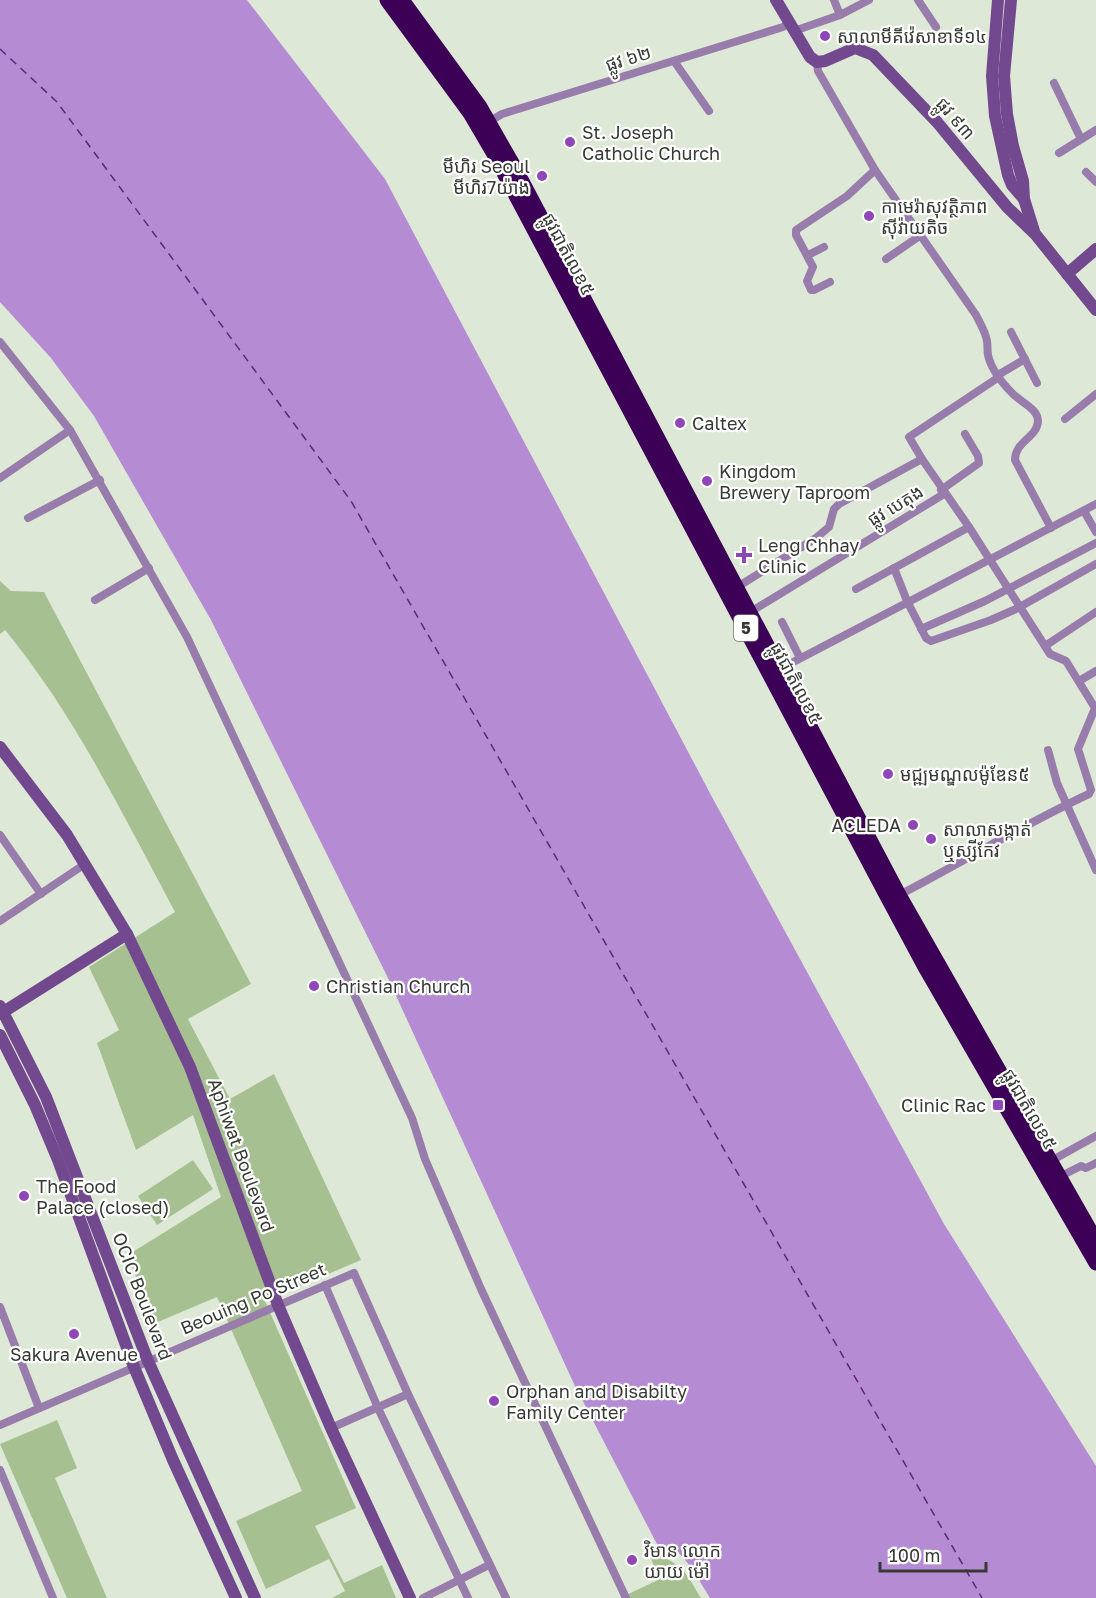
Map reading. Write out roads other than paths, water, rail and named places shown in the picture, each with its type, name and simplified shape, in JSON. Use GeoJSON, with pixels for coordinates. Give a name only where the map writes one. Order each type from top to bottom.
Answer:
{"type":"FeatureCollection","features":[{"type":"Feature","properties":{"kind":"highway","name":"ផ្លូវជាតិលេខ៥"},"geometry":{"type":"LineString","coordinates":[[387,0],[484,124]]}},
{"type":"Feature","properties":{"kind":"highway","name":"ផ្លូវជាតិលេខ៥"},"geometry":{"type":"LineString","coordinates":[[402,0],[484,124],[732,590],[925,967],[1045,1164],[1059,1177],[1096,1241]]}},
{"type":"Feature","properties":{"kind":"highway","name":"ផ្លូវជាតិលេខ៥"},"geometry":{"type":"LineString","coordinates":[[774,671],[1045,1164],[1096,1263]]}},
{"type":"Feature","properties":{"kind":"street"},"geometry":{"type":"LineString","coordinates":[[776,0],[810,57],[817,62],[822,77],[875,170],[976,315],[987,340],[987,354],[998,376],[1037,417],[1038,424],[1018,446],[1015,460],[1051,528]]}},
{"type":"Feature","properties":{"kind":"street"},"geometry":{"type":"LineString","coordinates":[[834,0],[840,15]]}},
{"type":"Feature","properties":{"kind":"street","name":"ផ្លូវ ៦២"},"geometry":{"type":"LineString","coordinates":[[484,124],[502,114],[783,27],[840,15],[869,0]]}},
{"type":"Feature","properties":{"kind":"street"},"geometry":{"type":"LineString","coordinates":[[918,0],[936,27]]}},
{"type":"Feature","properties":{"kind":"street"},"geometry":{"type":"LineString","coordinates":[[998,0],[992,76],[995,116],[1008,175],[1012,185],[1024,199]]}},
{"type":"Feature","properties":{"kind":"street"},"geometry":{"type":"LineString","coordinates":[[1011,0],[1005,86],[1007,114],[1023,181],[1024,199],[1036,235]]}},
{"type":"Feature","properties":{"kind":"street","name":"ផ្លូវ ៩៣"},"geometry":{"type":"LineString","coordinates":[[817,62],[825,61],[855,48],[873,55],[937,122],[1007,207],[1036,235],[1096,310]]}},
{"type":"Feature","properties":{"kind":"street"},"geometry":{"type":"LineString","coordinates":[[674,61],[709,111]]}},
{"type":"Feature","properties":{"kind":"street"},"geometry":{"type":"LineString","coordinates":[[1054,83],[1081,139]]}},
{"type":"Feature","properties":{"kind":"street"},"geometry":{"type":"LineString","coordinates":[[1059,153],[1096,130]]}},
{"type":"Feature","properties":{"kind":"street"},"geometry":{"type":"LineString","coordinates":[[830,282],[811,290],[807,281],[813,267],[796,230],[847,196],[875,170]]}},
{"type":"Feature","properties":{"kind":"street"},"geometry":{"type":"LineString","coordinates":[[1086,172],[1096,182]]}},
{"type":"Feature","properties":{"kind":"street"},"geometry":{"type":"LineString","coordinates":[[1007,207],[1016,206],[1024,199]]}},
{"type":"Feature","properties":{"kind":"street"},"geometry":{"type":"LineString","coordinates":[[886,259],[921,234]]}},
{"type":"Feature","properties":{"kind":"street"},"geometry":{"type":"LineString","coordinates":[[808,255],[824,247]]}},
{"type":"Feature","properties":{"kind":"street"},"geometry":{"type":"LineString","coordinates":[[1067,274],[1096,249]]}},
{"type":"Feature","properties":{"kind":"street"},"geometry":{"type":"LineString","coordinates":[[1011,332],[1037,383]]}},
{"type":"Feature","properties":{"kind":"street"},"geometry":{"type":"LineString","coordinates":[[0,342],[70,430],[187,637],[412,1118],[425,1159],[486,1300],[626,1598]]}},
{"type":"Feature","properties":{"kind":"street"},"geometry":{"type":"LineString","coordinates":[[899,896],[1066,804],[1089,794],[1091,790],[1077,750],[1096,709],[1093,697],[1066,661],[1053,656],[1045,646],[909,437],[1025,359]]}},
{"type":"Feature","properties":{"kind":"street"},"geometry":{"type":"LineString","coordinates":[[1065,419],[1096,394]]}},
{"type":"Feature","properties":{"kind":"street"},"geometry":{"type":"LineString","coordinates":[[0,478],[70,430]]}},
{"type":"Feature","properties":{"kind":"street","name":"ផ្លូវ បេតុង"},"geometry":{"type":"LineString","coordinates":[[745,615],[943,492],[979,463],[978,456],[965,434]]}},
{"type":"Feature","properties":{"kind":"street"},"geometry":{"type":"LineString","coordinates":[[732,590],[816,538],[829,527],[834,509],[839,504],[922,459]]}},
{"type":"Feature","properties":{"kind":"street"},"geometry":{"type":"LineString","coordinates":[[28,518],[100,480]]}},
{"type":"Feature","properties":{"kind":"street"},"geometry":{"type":"LineString","coordinates":[[774,671],[1096,504]]}},
{"type":"Feature","properties":{"kind":"street"},"geometry":{"type":"LineString","coordinates":[[1084,511],[1096,532]]}},
{"type":"Feature","properties":{"kind":"street"},"geometry":{"type":"LineString","coordinates":[[856,589],[969,527]]}},
{"type":"Feature","properties":{"kind":"street"},"geometry":{"type":"LineString","coordinates":[[921,629],[1009,589],[1096,543]]}},
{"type":"Feature","properties":{"kind":"street"},"geometry":{"type":"LineString","coordinates":[[894,568],[921,629],[926,638],[931,641],[991,620],[1096,564]]}},
{"type":"Feature","properties":{"kind":"street"},"geometry":{"type":"LineString","coordinates":[[95,600],[148,568]]}},
{"type":"Feature","properties":{"kind":"street"},"geometry":{"type":"LineString","coordinates":[[1045,646],[1096,612]]}},
{"type":"Feature","properties":{"kind":"street"},"geometry":{"type":"LineString","coordinates":[[782,622],[800,658]]}},
{"type":"Feature","properties":{"kind":"street"},"geometry":{"type":"LineString","coordinates":[[1079,681],[1096,671]]}},
{"type":"Feature","properties":{"kind":"street","name":"Aphiwat Boulevard"},"geometry":{"type":"LineString","coordinates":[[0,747],[67,835],[127,934],[190,1067],[278,1305],[410,1598]]}},
{"type":"Feature","properties":{"kind":"street"},"geometry":{"type":"LineString","coordinates":[[1048,750],[1057,783],[1092,851],[1096,870]]}},
{"type":"Feature","properties":{"kind":"street"},"geometry":{"type":"LineString","coordinates":[[0,835],[42,894]]}},
{"type":"Feature","properties":{"kind":"street"},"geometry":{"type":"LineString","coordinates":[[0,921],[85,864]]}},
{"type":"Feature","properties":{"kind":"street"},"geometry":{"type":"LineString","coordinates":[[1,1011],[127,934]]}},
{"type":"Feature","properties":{"kind":"street","name":"OCIC Boulevard"},"geometry":{"type":"LineString","coordinates":[[1,1011],[46,1097],[148,1361],[255,1598]]}},
{"type":"Feature","properties":{"kind":"street","name":"OCIC Boulevard"},"geometry":{"type":"LineString","coordinates":[[0,1035],[35,1105],[58,1160],[134,1367],[173,1460],[236,1598]]}},
{"type":"Feature","properties":{"kind":"street"},"geometry":{"type":"LineString","coordinates":[[1045,1164],[1096,1136]]}},
{"type":"Feature","properties":{"kind":"street"},"geometry":{"type":"LineString","coordinates":[[1059,1177],[1077,1167],[1086,1168],[1096,1163]]}},
{"type":"Feature","properties":{"kind":"street","name":"Beouing Po Street"},"geometry":{"type":"LineString","coordinates":[[0,1425],[354,1273],[408,1394]]}},
{"type":"Feature","properties":{"kind":"street"},"geometry":{"type":"LineString","coordinates":[[325,1285],[378,1408],[468,1598]]}},
{"type":"Feature","properties":{"kind":"street"},"geometry":{"type":"LineString","coordinates":[[0,1307],[39,1408]]}},
{"type":"Feature","properties":{"kind":"street"},"geometry":{"type":"LineString","coordinates":[[332,1428],[408,1394],[506,1598]]}},
{"type":"Feature","properties":{"kind":"street"},"geometry":{"type":"LineString","coordinates":[[0,1470],[53,1598]]}},
{"type":"Feature","properties":{"kind":"street"},"geometry":{"type":"LineString","coordinates":[[423,1598],[489,1565]]}},
{"type":"Feature","properties":{"kind":"place","name":"សាលាមីគីវ៉េសាខាទី១៤"},"geometry":{"type":"Point","coordinates":[825,36]}},
{"type":"Feature","properties":{"kind":"place","name":"St. Joseph Catholic Church"},"geometry":{"type":"Point","coordinates":[570,142]}},
{"type":"Feature","properties":{"kind":"place","name":"មីហិរ Seoul មីហិរ7យ៉ាង"},"geometry":{"type":"Point","coordinates":[542,176]}},
{"type":"Feature","properties":{"kind":"place","name":"កាមេរ៉ាសុវត្ថិភាព ស៊ីវ៉ាយតិច"},"geometry":{"type":"Point","coordinates":[869,216]}},
{"type":"Feature","properties":{"kind":"place","name":"Caltex"},"geometry":{"type":"Point","coordinates":[680,423]}},
{"type":"Feature","properties":{"kind":"place","name":"Kingdom Brewery Taproom"},"geometry":{"type":"Point","coordinates":[707,481]}},
{"type":"Feature","properties":{"kind":"place","name":"Leng Chhay Clinic"},"geometry":{"type":"Point","coordinates":[744,555]}},
{"type":"Feature","properties":{"kind":"place","name":"មជ្ឍមណ្ឌលម៉ូឌែន៥"},"geometry":{"type":"Point","coordinates":[888,774]}},
{"type":"Feature","properties":{"kind":"place","name":"ACLEDA"},"geometry":{"type":"Point","coordinates":[913,825]}},
{"type":"Feature","properties":{"kind":"place","name":"សាលាសង្កាត់ ឬស្សីកែវ"},"geometry":{"type":"Point","coordinates":[931,839]}},
{"type":"Feature","properties":{"kind":"place","name":"Christian Church"},"geometry":{"type":"Point","coordinates":[314,986]}},
{"type":"Feature","properties":{"kind":"place","name":"Clinic Rac"},"geometry":{"type":"Point","coordinates":[998,1105]}},
{"type":"Feature","properties":{"kind":"place","name":"The Food Palace (closed)"},"geometry":{"type":"Point","coordinates":[24,1196]}},
{"type":"Feature","properties":{"kind":"place","name":"Sakura Avenue"},"geometry":{"type":"Point","coordinates":[74,1334]}},
{"type":"Feature","properties":{"kind":"place","name":"Orphan and Disabilty Family Center"},"geometry":{"type":"Point","coordinates":[494,1401]}},
{"type":"Feature","properties":{"kind":"place","name":"វិមាន លោក យាយ ម៉ៅ"},"geometry":{"type":"Point","coordinates":[632,1560]}}]}
